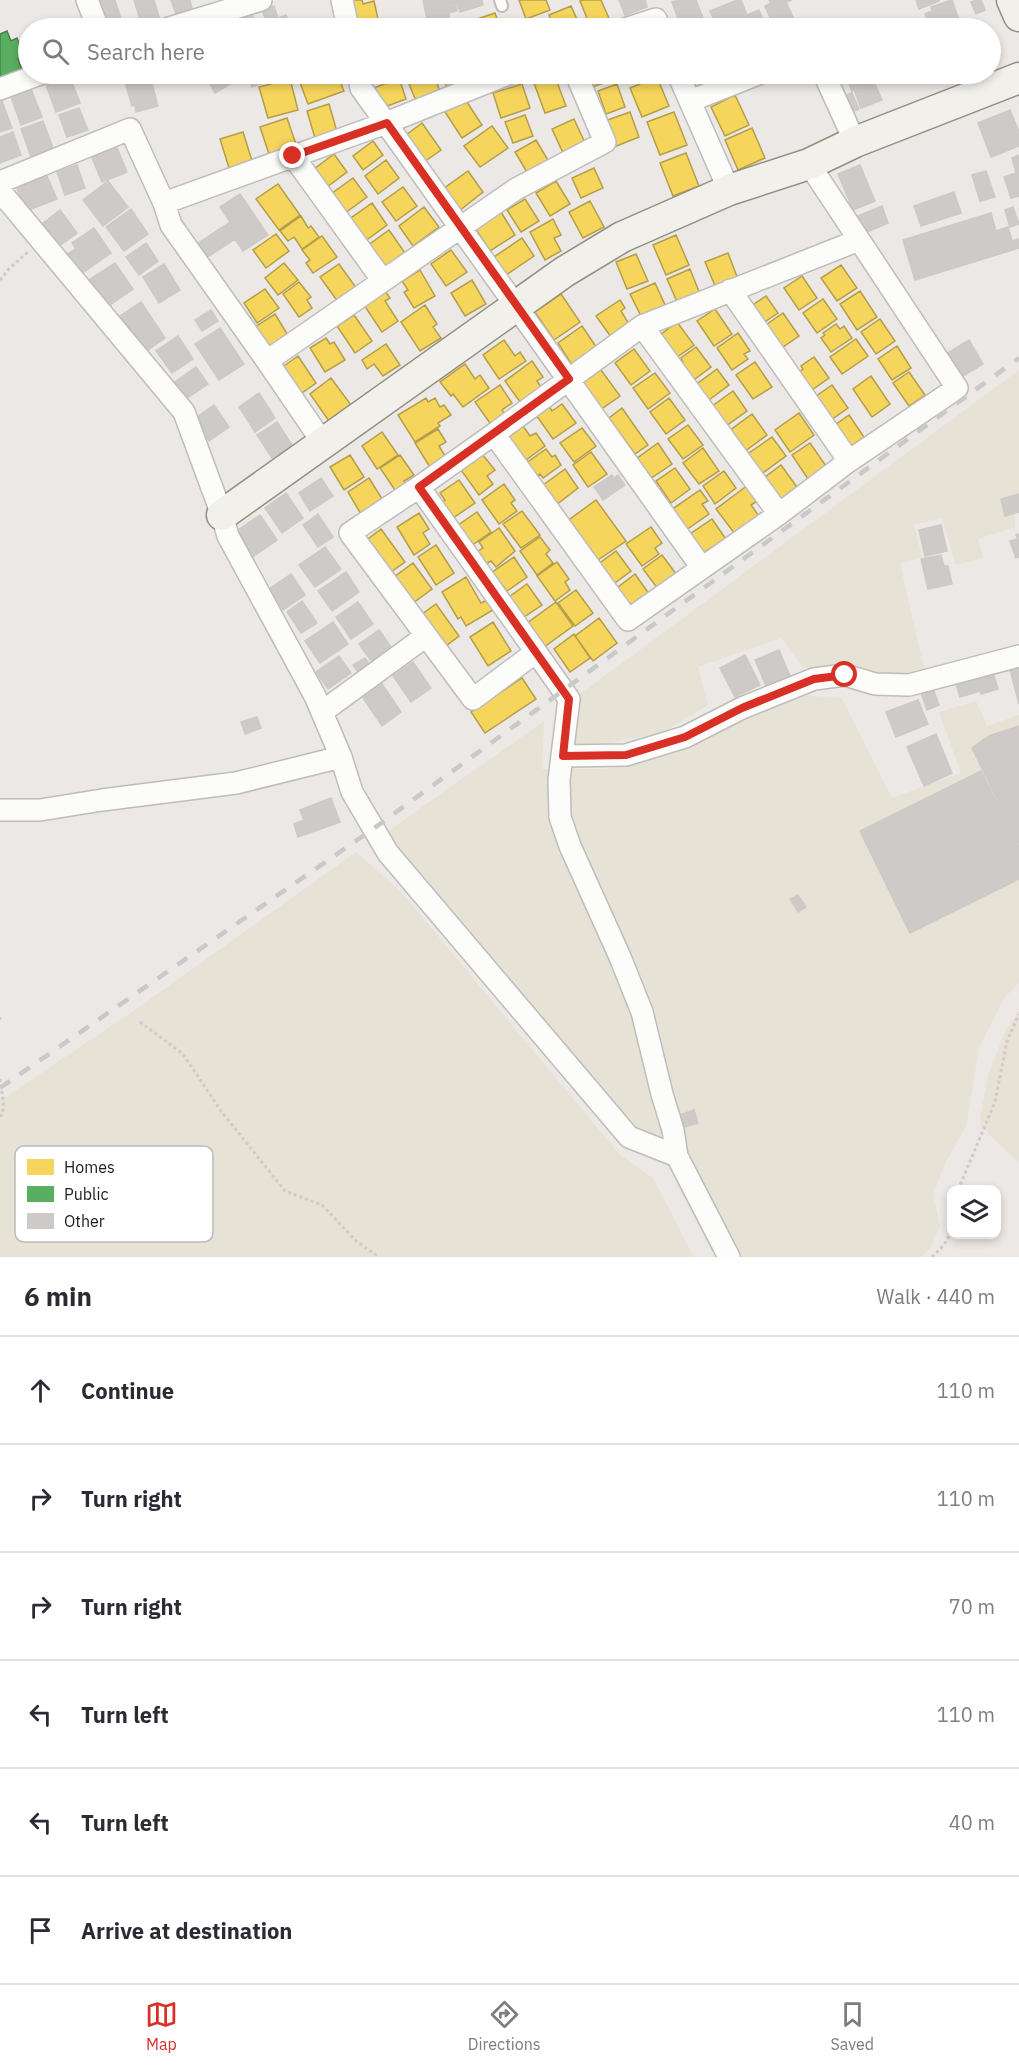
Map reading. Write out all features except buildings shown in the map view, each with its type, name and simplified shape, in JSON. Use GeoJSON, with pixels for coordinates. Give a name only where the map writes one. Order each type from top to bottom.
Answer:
{"type":"FeatureCollection","features":[{"type":"Feature","properties":{"kind":"street"},"geometry":{"type":"LineString","coordinates":[[87,0],[94,18]]}},
{"type":"Feature","properties":{"kind":"street"},"geometry":{"type":"LineString","coordinates":[[202,18],[261,0]]}},
{"type":"Feature","properties":{"kind":"street"},"geometry":{"type":"LineString","coordinates":[[342,0],[346,18]]}},
{"type":"Feature","properties":{"kind":"street"},"geometry":{"type":"LineString","coordinates":[[1012,0],[1019,16]]}},
{"type":"Feature","properties":{"kind":"street"},"geometry":{"type":"LineString","coordinates":[[222,515],[564,272],[622,237],[729,190],[809,164],[855,142],[1019,78]]}},
{"type":"Feature","properties":{"kind":"street"},"geometry":{"type":"LineString","coordinates":[[0,89],[18,82]]}},
{"type":"Feature","properties":{"kind":"street"},"geometry":{"type":"LineString","coordinates":[[361,84],[702,568]]}},
{"type":"Feature","properties":{"kind":"street"},"geometry":{"type":"LineString","coordinates":[[164,203],[387,123],[483,84]]}},
{"type":"Feature","properties":{"kind":"street"},"geometry":{"type":"LineString","coordinates":[[267,360],[516,189],[605,142],[580,84]]}},
{"type":"Feature","properties":{"kind":"street"},"geometry":{"type":"LineString","coordinates":[[682,84],[729,190]]}},
{"type":"Feature","properties":{"kind":"street"},"geometry":{"type":"LineString","coordinates":[[690,101],[733,84]]}},
{"type":"Feature","properties":{"kind":"street"},"geometry":{"type":"LineString","coordinates":[[829,84],[855,142]]}},
{"type":"Feature","properties":{"kind":"street"},"geometry":{"type":"LineString","coordinates":[[0,182],[130,129],[164,203],[171,225],[267,360],[322,443]]}},
{"type":"Feature","properties":{"kind":"street"},"geometry":{"type":"LineString","coordinates":[[293,156],[383,281]]}},
{"type":"Feature","properties":{"kind":"street"},"geometry":{"type":"LineString","coordinates":[[494,435],[628,620],[779,514],[849,461],[957,387],[809,164]]}},
{"type":"Feature","properties":{"kind":"street"},"geometry":{"type":"LineString","coordinates":[[0,191],[184,412],[228,536],[315,696],[341,757],[352,792],[388,853],[629,1137],[677,1156]]}},
{"type":"Feature","properties":{"kind":"street"},"geometry":{"type":"LineString","coordinates":[[536,652],[473,699],[350,533],[494,435],[642,326],[859,240]]}},
{"type":"Feature","properties":{"kind":"street"},"geometry":{"type":"LineString","coordinates":[[730,290],[849,461]]}},
{"type":"Feature","properties":{"kind":"street"},"geometry":{"type":"LineString","coordinates":[[642,326],[779,514]]}},
{"type":"Feature","properties":{"kind":"street"},"geometry":{"type":"LineString","coordinates":[[419,487],[569,699],[559,780],[560,817],[570,846],[621,957],[642,1011],[673,1130],[677,1156],[729,1257]]}},
{"type":"Feature","properties":{"kind":"street"},"geometry":{"type":"LineString","coordinates":[[322,712],[426,636]]}},
{"type":"Feature","properties":{"kind":"street"},"geometry":{"type":"LineString","coordinates":[[563,756],[626,755],[685,737],[742,708],[814,679],[845,675],[875,684],[909,685],[1019,656]]}},
{"type":"Feature","properties":{"kind":"street"},"geometry":{"type":"LineString","coordinates":[[0,810],[40,810],[236,783],[341,757]]}},
{"type":"Feature","properties":{"kind":"path"},"geometry":{"type":"LineString","coordinates":[[0,280],[40,241]]}},
{"type":"Feature","properties":{"kind":"path"},"geometry":{"type":"LineString","coordinates":[[960,1185],[995,1102],[1007,1041],[1019,1014]]}},
{"type":"Feature","properties":{"kind":"path"},"geometry":{"type":"LineString","coordinates":[[0,1017],[0,1023]]}},
{"type":"Feature","properties":{"kind":"path"},"geometry":{"type":"LineString","coordinates":[[140,1022],[183,1054],[221,1111],[285,1191],[322,1205],[356,1241],[379,1257]]}},
{"type":"Feature","properties":{"kind":"path"},"geometry":{"type":"LineString","coordinates":[[0,1079],[4,1107],[0,1119]]}},
{"type":"Feature","properties":{"kind":"path"},"geometry":{"type":"LineString","coordinates":[[932,1257],[947,1239]]}},
{"type":"Feature","properties":{"kind":"shaded area"},"geometry":{"type":"Polygon","coordinates":[[[1019,370],[1019,499],[1014,500],[1015,527],[978,539],[983,558],[956,565],[942,518],[914,525],[922,557],[900,564],[925,672],[837,678],[803,667],[781,638],[698,667],[708,705],[663,732],[562,752],[560,709],[1019,370]]]}},
{"type":"Feature","properties":{"kind":"shaded area"},"geometry":{"type":"Polygon","coordinates":[[[797,695],[842,698],[892,798],[961,773],[939,712],[976,701],[987,726],[1019,715],[1019,983],[1004,998],[979,1047],[966,1127],[946,1161],[933,1194],[940,1226],[930,1248],[921,1257],[714,1257],[677,1184],[667,1156],[632,1135],[384,834],[544,721],[542,769],[606,769],[684,741],[797,695]]]}},
{"type":"Feature","properties":{"kind":"shaded area"},"geometry":{"type":"Polygon","coordinates":[[[356,852],[403,894],[619,1154],[653,1178],[694,1257],[0,1257],[0,1101],[135,1010],[356,852]]]}},
{"type":"Feature","properties":{"kind":"shaded area"},"geometry":{"type":"Polygon","coordinates":[[[1019,1010],[1019,1163],[981,1126],[980,1118],[988,1076],[1004,1034],[1019,1010]]]}},
{"type":"Feature","properties":{"kind":"railway"},"geometry":{"type":"LineString","coordinates":[[0,1088],[373,829],[1019,358]]}},
{"type":"Feature","properties":{"kind":"route"},"geometry":{"type":"LineString","coordinates":[[293,156],[387,123],[569,379],[419,487],[569,699],[563,756],[626,755],[685,737],[742,708],[814,679],[845,675]]}}]}
